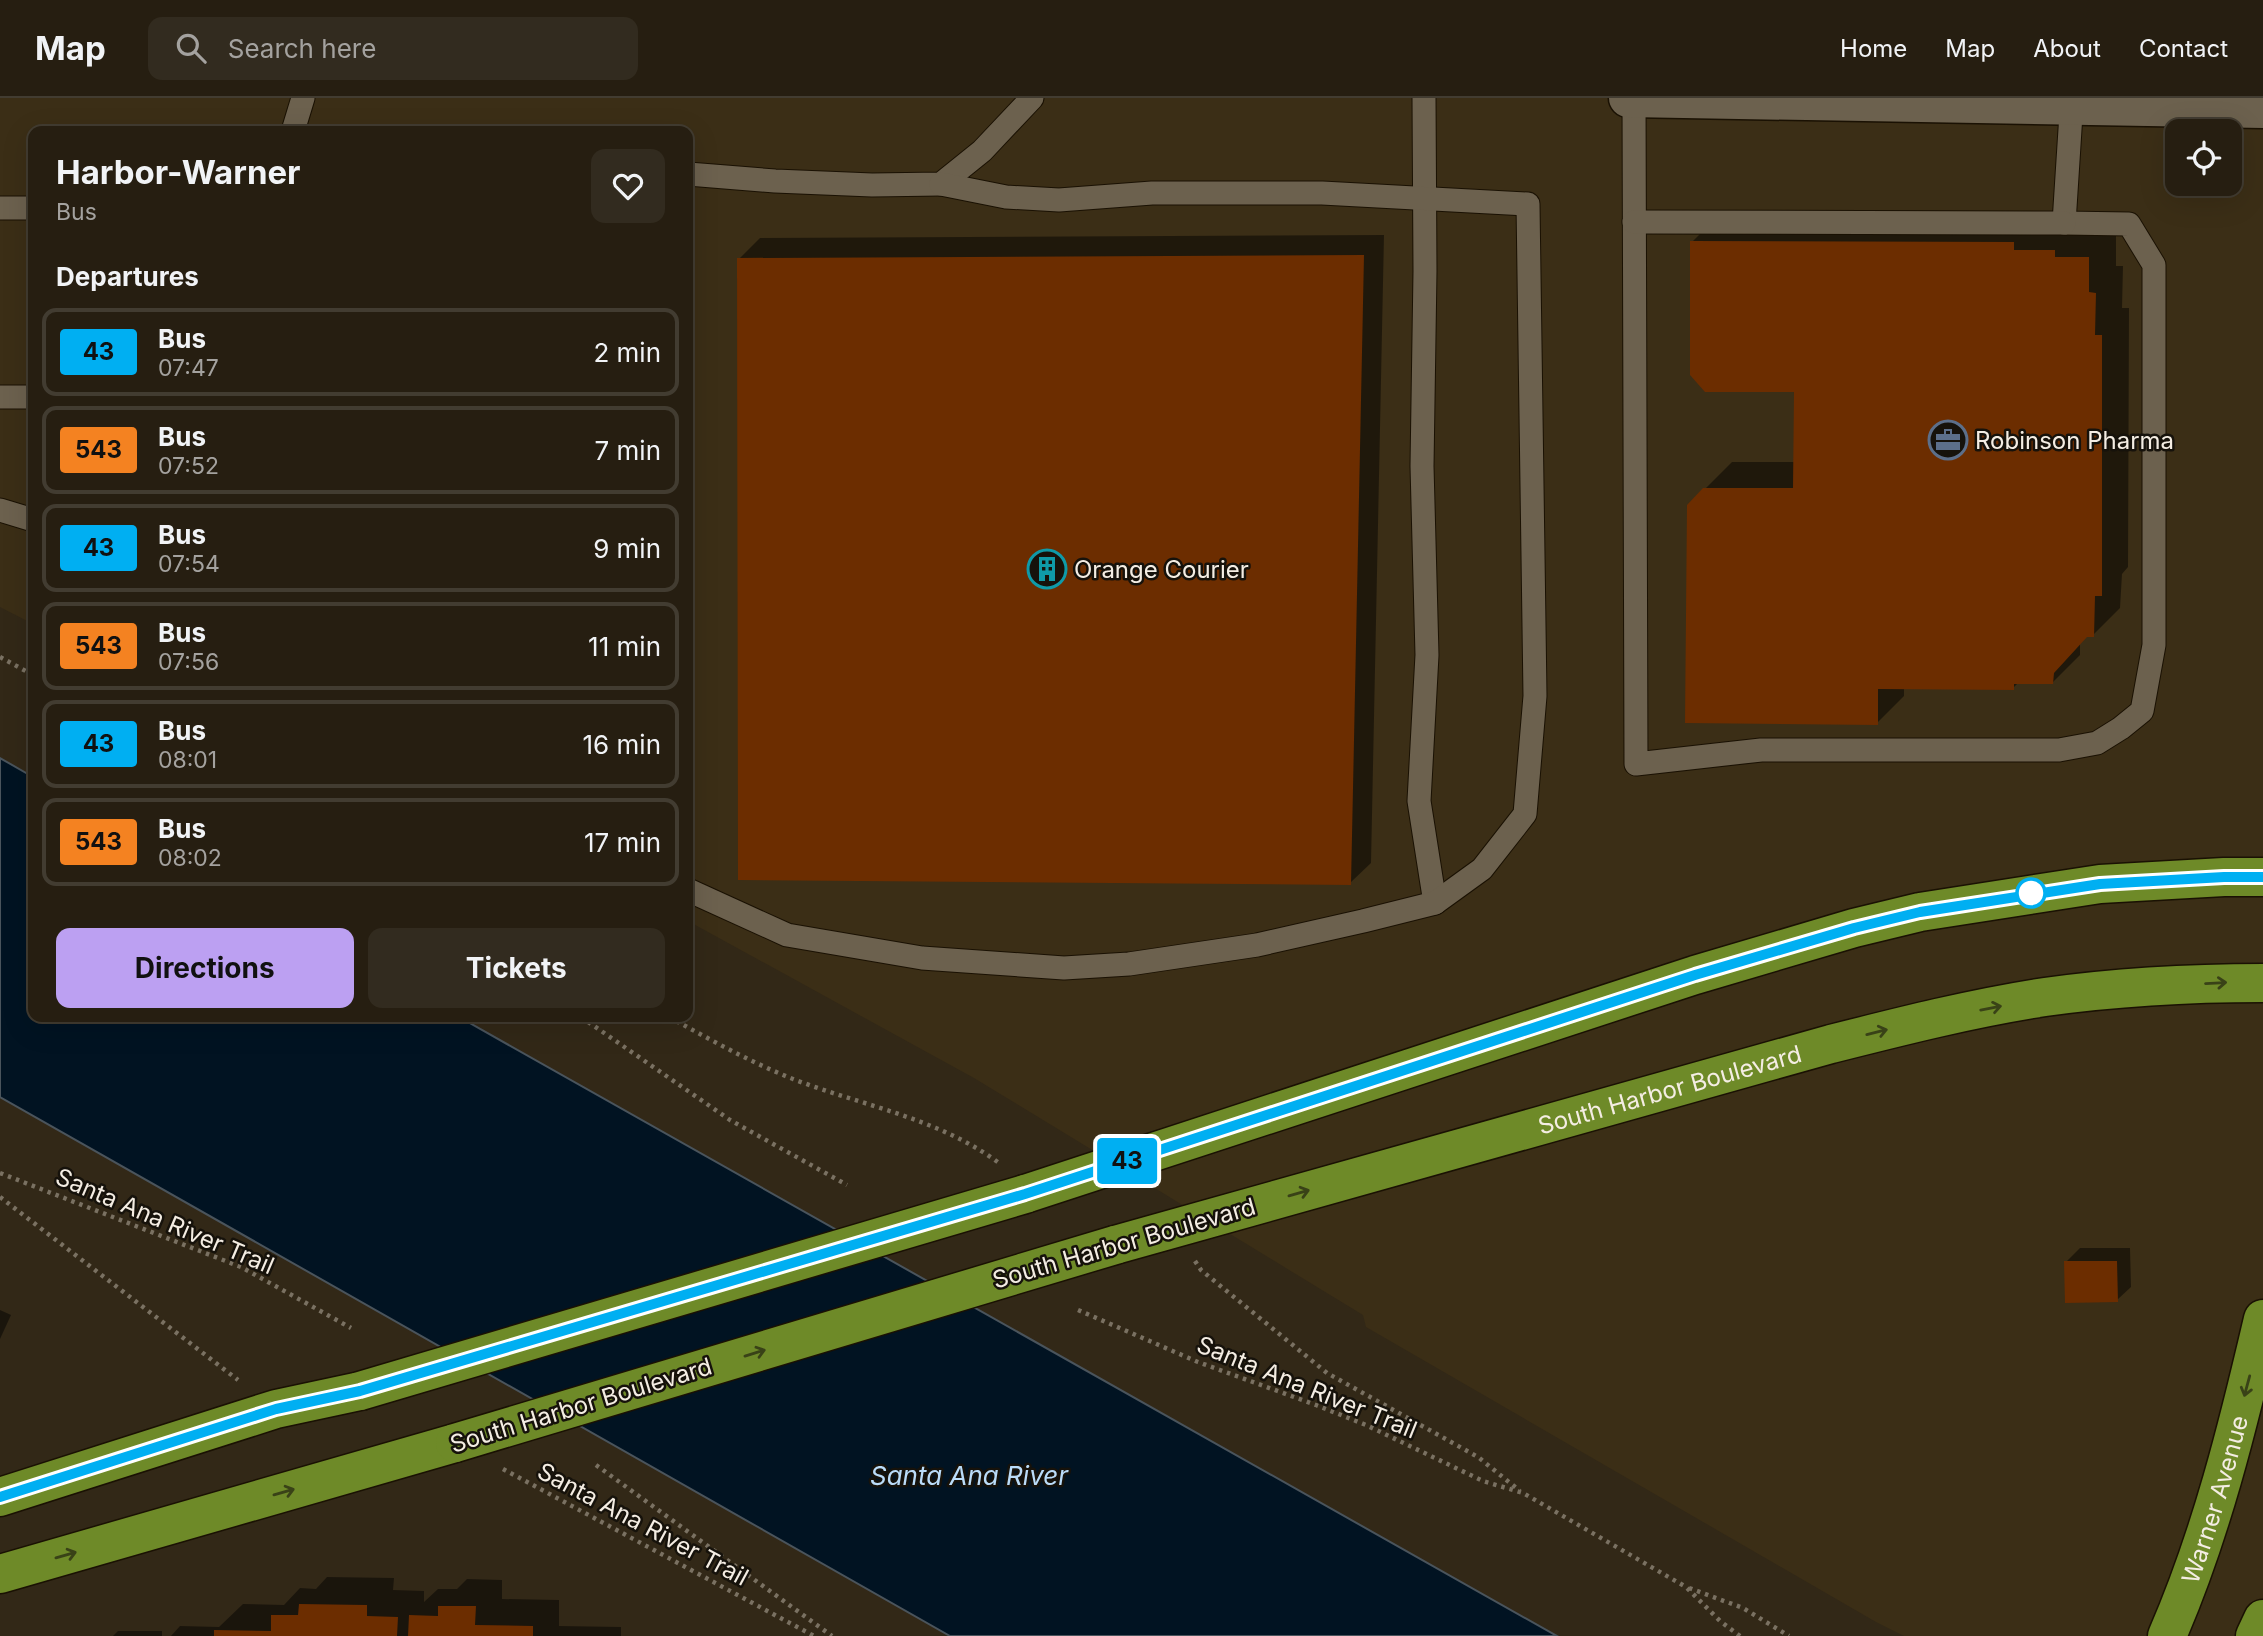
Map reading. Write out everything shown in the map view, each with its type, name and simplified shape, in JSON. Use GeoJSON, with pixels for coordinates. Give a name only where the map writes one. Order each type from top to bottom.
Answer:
{"type":"FeatureCollection","features":[{"type":"Feature","properties":{"kind":"main road"},"geometry":{"type":"LineString","coordinates":[[0,1497],[276,1409],[360,1391],[1031,1192],[1682,979],[1854,928],[1920,912],[2100,884],[2263,877]]}},
{"type":"Feature","properties":{"kind":"main road","name":"South Harbor Boulevard"},"geometry":{"type":"LineString","coordinates":[[0,1574],[455,1443],[1174,1227],[1831,1044],[1923,1020],[2045,997],[2150,986],[2263,983]]}},
{"type":"Feature","properties":{"kind":"main road","name":"Warner Avenue"},"geometry":{"type":"LineString","coordinates":[[2167,1636],[2211,1517],[2263,1319]]}},
{"type":"Feature","properties":{"kind":"main road"},"geometry":{"type":"LineString","coordinates":[[2255,1636],[2263,1619]]}},
{"type":"Feature","properties":{"kind":"street"},"geometry":{"type":"LineString","coordinates":[[1628,98],[2072,102],[2263,109]]}},
{"type":"Feature","properties":{"kind":"lane"},"geometry":{"type":"LineString","coordinates":[[295,126],[303,98]]}},
{"type":"Feature","properties":{"kind":"lane"},"geometry":{"type":"LineString","coordinates":[[941,184],[982,151],[1032,98]]}},
{"type":"Feature","properties":{"kind":"lane"},"geometry":{"type":"LineString","coordinates":[[1424,98],[1422,466],[1426,655],[1419,801],[1435,903]]}},
{"type":"Feature","properties":{"kind":"lane"},"geometry":{"type":"LineString","coordinates":[[1634,98],[1634,222],[1636,764],[1761,750],[2059,750],[2097,743],[2143,711],[2154,645],[2154,265],[2129,224],[1634,222]]}},
{"type":"Feature","properties":{"kind":"lane"},"geometry":{"type":"LineString","coordinates":[[2064,223],[2072,102]]}},
{"type":"Feature","properties":{"kind":"lane"},"geometry":{"type":"LineString","coordinates":[[693,173],[775,181],[872,185],[941,184],[1006,197],[1059,200],[1152,193],[1322,193],[1528,204],[1535,695],[1525,814],[1482,869],[1435,903],[1257,945],[1129,964],[1065,968],[922,958],[787,935],[693,892]]}},
{"type":"Feature","properties":{"kind":"lane"},"geometry":{"type":"LineString","coordinates":[[0,208],[28,208]]}},
{"type":"Feature","properties":{"kind":"lane"},"geometry":{"type":"LineString","coordinates":[[0,397],[28,397]]}},
{"type":"Feature","properties":{"kind":"lane"},"geometry":{"type":"LineString","coordinates":[[0,510],[28,518]]}},
{"type":"Feature","properties":{"kind":"path"},"geometry":{"type":"LineString","coordinates":[[0,657],[28,672]]}},
{"type":"Feature","properties":{"kind":"path"},"geometry":{"type":"LineString","coordinates":[[588,1022],[730,1120],[847,1185]]}},
{"type":"Feature","properties":{"kind":"path"},"geometry":{"type":"LineString","coordinates":[[678,1022],[792,1079],[936,1126],[983,1151],[1031,1192]]}},
{"type":"Feature","properties":{"kind":"path","name":"Santa Ana River Trail"},"geometry":{"type":"LineString","coordinates":[[0,1173],[241,1267],[351,1328]]}},
{"type":"Feature","properties":{"kind":"path"},"geometry":{"type":"LineString","coordinates":[[0,1197],[276,1409]]}},
{"type":"Feature","properties":{"kind":"path","name":"Santa Ana River Trail"},"geometry":{"type":"LineString","coordinates":[[1174,1227],[1201,1270],[1327,1373],[1478,1457],[1523,1493],[1686,1587],[1743,1608],[1789,1636]]}},
{"type":"Feature","properties":{"kind":"path","name":"Santa Ana River Trail"},"geometry":{"type":"LineString","coordinates":[[1078,1310],[1198,1363],[1366,1425],[1483,1481],[1523,1493]]}},
{"type":"Feature","properties":{"kind":"path","name":"Santa Ana River Trail"},"geometry":{"type":"LineString","coordinates":[[455,1443],[814,1636]]}},
{"type":"Feature","properties":{"kind":"path","name":"Santa Ana River Trail"},"geometry":{"type":"LineString","coordinates":[[596,1465],[832,1636]]}},
{"type":"Feature","properties":{"kind":"path","name":"Santa Ana River Trail"},"geometry":{"type":"LineString","coordinates":[[1686,1587],[1720,1621],[1740,1636]]}},
{"type":"Feature","properties":{"kind":"shaded area"},"geometry":{"type":"Polygon","coordinates":[[[0,98],[2263,98],[2263,1636],[1904,1636],[1366,1327],[1363,1315],[974,1078],[693,924],[693,126],[28,126],[28,621],[0,607],[0,98]]]}},
{"type":"Feature","properties":{"kind":"water","name":"Santa Ana River"},"geometry":{"type":"Polygon","coordinates":[[[0,758],[28,774],[28,1022],[468,1022],[1557,1636],[950,1636],[0,1097],[0,758]]]}},
{"type":"Feature","properties":{"kind":"building","name":"Robinson Pharma"},"geometry":{"type":"Polygon","coordinates":[[[1690,241],[2014,242],[2014,250],[2055,250],[2055,257],[2089,257],[2089,292],[2096,293],[2095,335],[2102,335],[2102,596],[2095,596],[2094,637],[2087,637],[2054,673],[2053,684],[2014,684],[2014,690],[1878,689],[1878,725],[1685,723],[1687,505],[1703,488],[1793,488],[1794,392],[1705,392],[1690,375],[1690,241]]]}},
{"type":"Feature","properties":{"kind":"building","name":"Orange Courier"},"geometry":{"type":"Polygon","coordinates":[[[1364,255],[1351,885],[738,880],[737,258],[1364,255]]]}},
{"type":"Feature","properties":{"kind":"building"},"geometry":{"type":"Polygon","coordinates":[[[2064,1261],[2117,1261],[2118,1302],[2065,1303],[2064,1261]]]}},
{"type":"Feature","properties":{"kind":"building"},"geometry":{"type":"Polygon","coordinates":[[[299,1604],[367,1605],[367,1616],[398,1617],[397,1636],[214,1636],[214,1630],[271,1631],[271,1615],[298,1615],[299,1604]]]}},
{"type":"Feature","properties":{"kind":"building"},"geometry":{"type":"Polygon","coordinates":[[[438,1606],[476,1606],[475,1625],[533,1626],[533,1636],[408,1636],[409,1615],[438,1616],[438,1606]]]}},
{"type":"Feature","properties":{"kind":"bus line","name":"43"},"geometry":{"type":"LineString","coordinates":[[0,1497],[276,1409],[360,1391],[1025,1194],[1695,975],[1854,928],[1920,912],[2100,884],[2263,877]]}},
{"type":"Feature","properties":{"kind":"place","name":"Robinson Pharma"},"geometry":{"type":"Point","coordinates":[1948,440]}},
{"type":"Feature","properties":{"kind":"place","name":"Orange Courier"},"geometry":{"type":"Point","coordinates":[1047,569]}}]}
